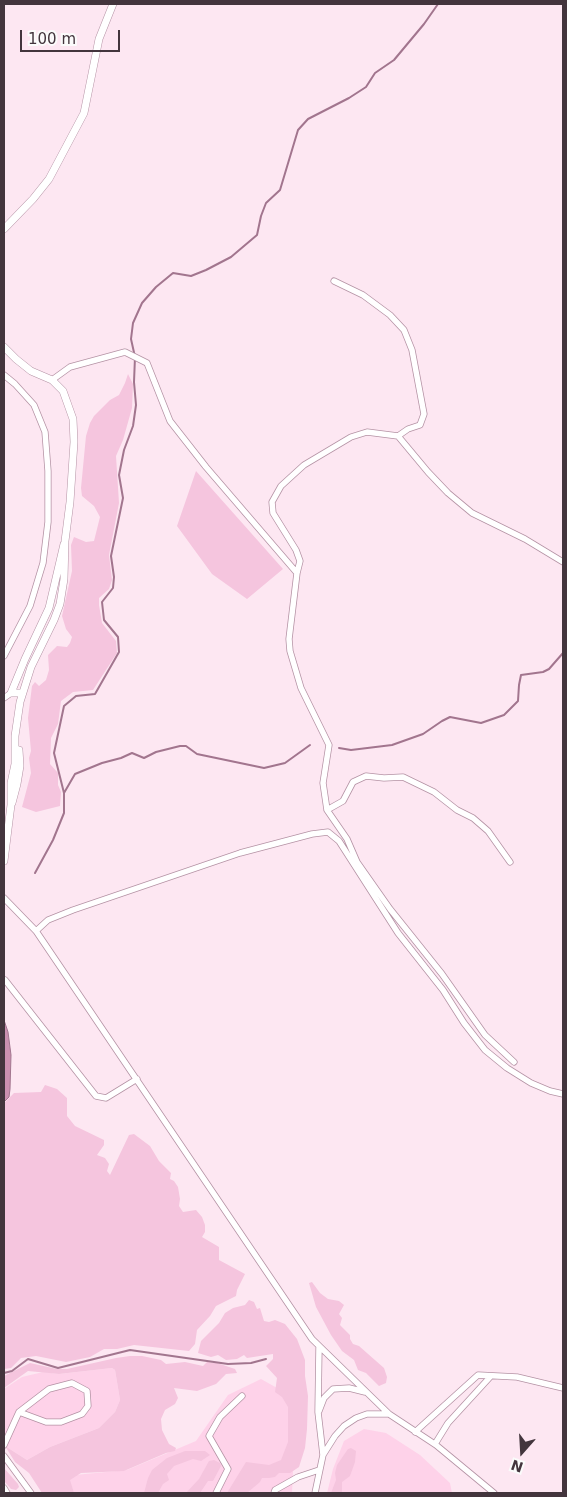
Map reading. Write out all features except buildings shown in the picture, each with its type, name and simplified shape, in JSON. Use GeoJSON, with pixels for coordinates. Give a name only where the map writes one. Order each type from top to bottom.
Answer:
{"type":"FeatureCollection","features":[{"type":"Feature","properties":{"kind":"street"},"geometry":{"type":"LineString","coordinates":[[4,229],[48,179],[84,113],[99,39],[113,4]]}},
{"type":"Feature","properties":{"kind":"street"},"geometry":{"type":"LineString","coordinates":[[334,282],[363,295],[390,315],[404,330],[412,350],[424,414],[420,425],[408,429],[398,436],[367,432],[351,437],[304,465],[281,486],[272,502],[273,513],[296,550],[300,561],[289,639],[290,651],[301,688],[329,745],[323,783],[327,810],[347,839],[357,862],[390,909],[442,974],[485,1034],[514,1062]]}},
{"type":"Feature","properties":{"kind":"street"},"geometry":{"type":"LineString","coordinates":[[4,347],[16,360],[31,371],[52,380],[63,391],[73,419],[74,442],[65,541],[66,566],[60,604],[31,667],[22,693],[4,861]]}},
{"type":"Feature","properties":{"kind":"street"},"geometry":{"type":"LineString","coordinates":[[52,380],[70,367],[125,352],[147,363],[170,421],[206,467],[297,573]]}},
{"type":"Feature","properties":{"kind":"street"},"geometry":{"type":"LineString","coordinates":[[4,375],[34,405],[45,432],[48,471],[48,522],[43,563],[30,606],[4,656]]}},
{"type":"Feature","properties":{"kind":"street"},"geometry":{"type":"LineString","coordinates":[[398,436],[448,493],[472,513],[525,539],[563,562]]}},
{"type":"Feature","properties":{"kind":"street"},"geometry":{"type":"LineString","coordinates":[[4,698],[11,693],[49,608],[55,587],[60,555],[65,541]]}},
{"type":"Feature","properties":{"kind":"street"},"geometry":{"type":"LineString","coordinates":[[11,693],[22,693]]}},
{"type":"Feature","properties":{"kind":"street"},"geometry":{"type":"LineString","coordinates":[[327,810],[343,801],[354,782],[366,776],[384,778],[403,777],[434,792],[456,810],[473,818],[488,832],[510,862]]}},
{"type":"Feature","properties":{"kind":"street"},"geometry":{"type":"LineString","coordinates":[[36,931],[48,920],[240,853],[312,834],[328,832],[339,841],[398,933],[443,990],[464,1023],[485,1050],[507,1068],[531,1082],[550,1091],[563,1094]]}},
{"type":"Feature","properties":{"kind":"street"},"geometry":{"type":"LineString","coordinates":[[4,898],[36,931],[319,1348],[389,1414],[435,1444],[494,1493]]}},
{"type":"Feature","properties":{"kind":"street"},"geometry":{"type":"LineString","coordinates":[[5,980],[96,1096],[106,1098],[137,1079]]}},
{"type":"Feature","properties":{"kind":"street"},"geometry":{"type":"LineString","coordinates":[[315,1493],[322,1455],[318,1412],[319,1348]]}},
{"type":"Feature","properties":{"kind":"street"},"geometry":{"type":"LineString","coordinates":[[415,1432],[478,1376],[517,1377],[563,1388]]}},
{"type":"Feature","properties":{"kind":"street"},"geometry":{"type":"LineString","coordinates":[[435,1444],[448,1423],[491,1376]]}},
{"type":"Feature","properties":{"kind":"street"},"geometry":{"type":"LineString","coordinates":[[4,1445],[19,1412],[48,1389],[72,1383],[87,1391],[88,1406],[82,1414],[61,1422],[46,1422],[19,1412]]}},
{"type":"Feature","properties":{"kind":"street"},"geometry":{"type":"LineString","coordinates":[[318,1412],[324,1398],[333,1389],[349,1388],[367,1393]]}},
{"type":"Feature","properties":{"kind":"street"},"geometry":{"type":"LineString","coordinates":[[216,1493],[228,1469],[209,1436],[220,1417],[242,1396]]}},
{"type":"Feature","properties":{"kind":"street"},"geometry":{"type":"LineString","coordinates":[[322,1455],[344,1426],[356,1418],[368,1414],[389,1414]]}},
{"type":"Feature","properties":{"kind":"street"},"geometry":{"type":"LineString","coordinates":[[4,1456],[30,1493]]}},
{"type":"Feature","properties":{"kind":"street"},"geometry":{"type":"LineString","coordinates":[[274,1493],[275,1490],[298,1477],[319,1470]]}},
{"type":"Feature","properties":{"kind":"street"},"geometry":{"type":"LineString","coordinates":[[4,1488],[7,1493]]}},
{"type":"Feature","properties":{"kind":"shaded area"},"geometry":{"type":"Polygon","coordinates":[[[128,374],[133,384],[132,408],[123,440],[116,456],[119,503],[109,555],[112,580],[109,589],[99,598],[102,623],[116,641],[117,653],[93,690],[73,692],[61,701],[58,724],[51,738],[50,764],[58,773],[58,785],[61,792],[60,806],[36,812],[22,807],[31,773],[28,718],[32,686],[35,682],[39,686],[46,680],[49,670],[48,655],[57,646],[67,647],[72,637],[66,629],[62,616],[72,571],[71,545],[74,537],[86,542],[94,541],[100,517],[94,506],[82,496],[81,488],[86,436],[94,416],[110,400],[119,395],[128,374]]]}},
{"type":"Feature","properties":{"kind":"shaded area"},"geometry":{"type":"Polygon","coordinates":[[[196,471],[283,569],[247,599],[212,574],[177,526],[196,471]]]}},
{"type":"Feature","properties":{"kind":"shaded area"},"geometry":{"type":"Polygon","coordinates":[[[4,1020],[8,1032],[11,1055],[9,1097],[4,1102],[4,1020]]]}},
{"type":"Feature","properties":{"kind":"shaded area"},"geometry":{"type":"Polygon","coordinates":[[[45,1085],[57,1089],[67,1098],[67,1116],[75,1126],[104,1140],[104,1145],[97,1155],[105,1158],[109,1164],[107,1171],[110,1175],[129,1135],[134,1134],[150,1146],[159,1161],[171,1173],[170,1179],[178,1187],[179,1206],[183,1212],[196,1210],[202,1217],[205,1225],[205,1232],[202,1237],[219,1247],[219,1260],[245,1274],[236,1296],[216,1306],[210,1316],[197,1330],[195,1344],[189,1351],[134,1345],[117,1349],[104,1349],[90,1357],[66,1362],[36,1356],[21,1358],[11,1368],[4,1369],[4,1103],[14,1093],[41,1092],[45,1085]]]}},
{"type":"Feature","properties":{"kind":"shaded area"},"geometry":{"type":"Polygon","coordinates":[[[312,1282],[320,1293],[328,1299],[339,1301],[344,1305],[339,1314],[342,1318],[340,1325],[350,1335],[353,1344],[359,1346],[384,1368],[387,1377],[386,1383],[379,1386],[366,1373],[358,1370],[354,1360],[342,1351],[316,1307],[309,1283],[312,1282]]]}},
{"type":"Feature","properties":{"kind":"shaded area"},"geometry":{"type":"Polygon","coordinates":[[[249,1300],[254,1302],[257,1309],[260,1308],[264,1321],[275,1320],[285,1324],[297,1339],[305,1360],[308,1396],[305,1448],[299,1467],[290,1473],[279,1473],[275,1477],[262,1478],[247,1493],[227,1493],[246,1462],[269,1465],[281,1460],[288,1442],[288,1407],[282,1397],[275,1392],[277,1378],[266,1366],[273,1359],[273,1354],[247,1358],[244,1355],[237,1359],[226,1360],[218,1355],[211,1357],[198,1353],[201,1341],[219,1323],[225,1313],[233,1308],[245,1305],[249,1300]]]}},
{"type":"Feature","properties":{"kind":"shaded area"},"geometry":{"type":"Polygon","coordinates":[[[130,1356],[142,1356],[161,1360],[166,1364],[185,1362],[203,1366],[207,1362],[217,1363],[235,1369],[237,1373],[226,1374],[216,1384],[197,1391],[174,1388],[178,1398],[175,1404],[165,1410],[161,1419],[162,1430],[169,1444],[176,1448],[175,1451],[124,1471],[81,1473],[70,1480],[74,1493],[42,1493],[29,1473],[15,1462],[5,1446],[27,1460],[50,1447],[99,1428],[115,1412],[120,1400],[115,1370],[112,1368],[59,1374],[28,1371],[4,1388],[4,1376],[30,1363],[57,1369],[67,1369],[130,1356]]]}},
{"type":"Feature","properties":{"kind":"shaded area"},"geometry":{"type":"Polygon","coordinates":[[[112,1368],[115,1370],[120,1400],[115,1412],[99,1428],[50,1447],[27,1460],[5,1446],[4,1389],[22,1377],[43,1372],[59,1374],[112,1368]]]}},
{"type":"Feature","properties":{"kind":"shaded area"},"geometry":{"type":"Polygon","coordinates":[[[261,1379],[286,1393],[296,1407],[292,1493],[71,1493],[66,1480],[75,1475],[127,1470],[196,1441],[228,1395],[261,1379]]]}},
{"type":"Feature","properties":{"kind":"shaded area"},"geometry":{"type":"Polygon","coordinates":[[[364,1429],[386,1433],[420,1455],[450,1483],[452,1493],[327,1493],[333,1469],[344,1441],[364,1429]]]}},
{"type":"Feature","properties":{"kind":"shaded area"},"geometry":{"type":"Polygon","coordinates":[[[351,1448],[356,1451],[355,1462],[350,1476],[342,1482],[342,1493],[331,1493],[336,1480],[337,1465],[348,1449],[351,1448]]]}},
{"type":"Feature","properties":{"kind":"shaded area"},"geometry":{"type":"Polygon","coordinates":[[[185,1451],[205,1451],[210,1455],[201,1461],[193,1459],[174,1466],[167,1474],[169,1480],[163,1484],[158,1493],[144,1493],[152,1470],[167,1458],[185,1451]]]}},
{"type":"Feature","properties":{"kind":"shaded area"},"geometry":{"type":"Polygon","coordinates":[[[214,1460],[220,1463],[221,1466],[213,1481],[208,1481],[200,1493],[186,1493],[199,1479],[209,1461],[214,1460]]]}},
{"type":"Feature","properties":{"kind":"shaded area"},"geometry":{"type":"Polygon","coordinates":[[[4,1468],[18,1484],[19,1487],[16,1490],[11,1489],[4,1481],[4,1468]]]}},
{"type":"Feature","properties":{"kind":"waterway"},"geometry":{"type":"LineString","coordinates":[[35,873],[53,840],[64,813],[64,793],[54,753],[64,706],[76,696],[95,694],[119,652],[118,637],[104,620],[102,602],[113,588],[114,577],[111,556],[123,498],[119,475],[124,450],[133,426],[136,405],[134,382],[135,357],[131,339],[133,323],[142,303],[156,287],[173,273],[191,276],[206,270],[231,257],[257,235],[266,203],[280,190],[298,130],[308,119],[366,87],[375,73],[394,60],[438,4]]}},
{"type":"Feature","properties":{"kind":"waterway"},"geometry":{"type":"LineString","coordinates":[[339,748],[351,750],[392,745],[423,734],[450,717],[481,723],[504,715],[518,701],[521,675],[543,672],[549,669],[563,653]]}},
{"type":"Feature","properties":{"kind":"waterway"},"geometry":{"type":"LineString","coordinates":[[64,793],[75,774],[132,753],[144,758],[156,752],[186,746],[197,754],[264,768],[285,763],[310,745]]}},
{"type":"Feature","properties":{"kind":"waterway"},"geometry":{"type":"LineString","coordinates":[[4,1373],[12,1371],[28,1359],[58,1368],[130,1350],[228,1364],[251,1363],[266,1359]]}}]}
